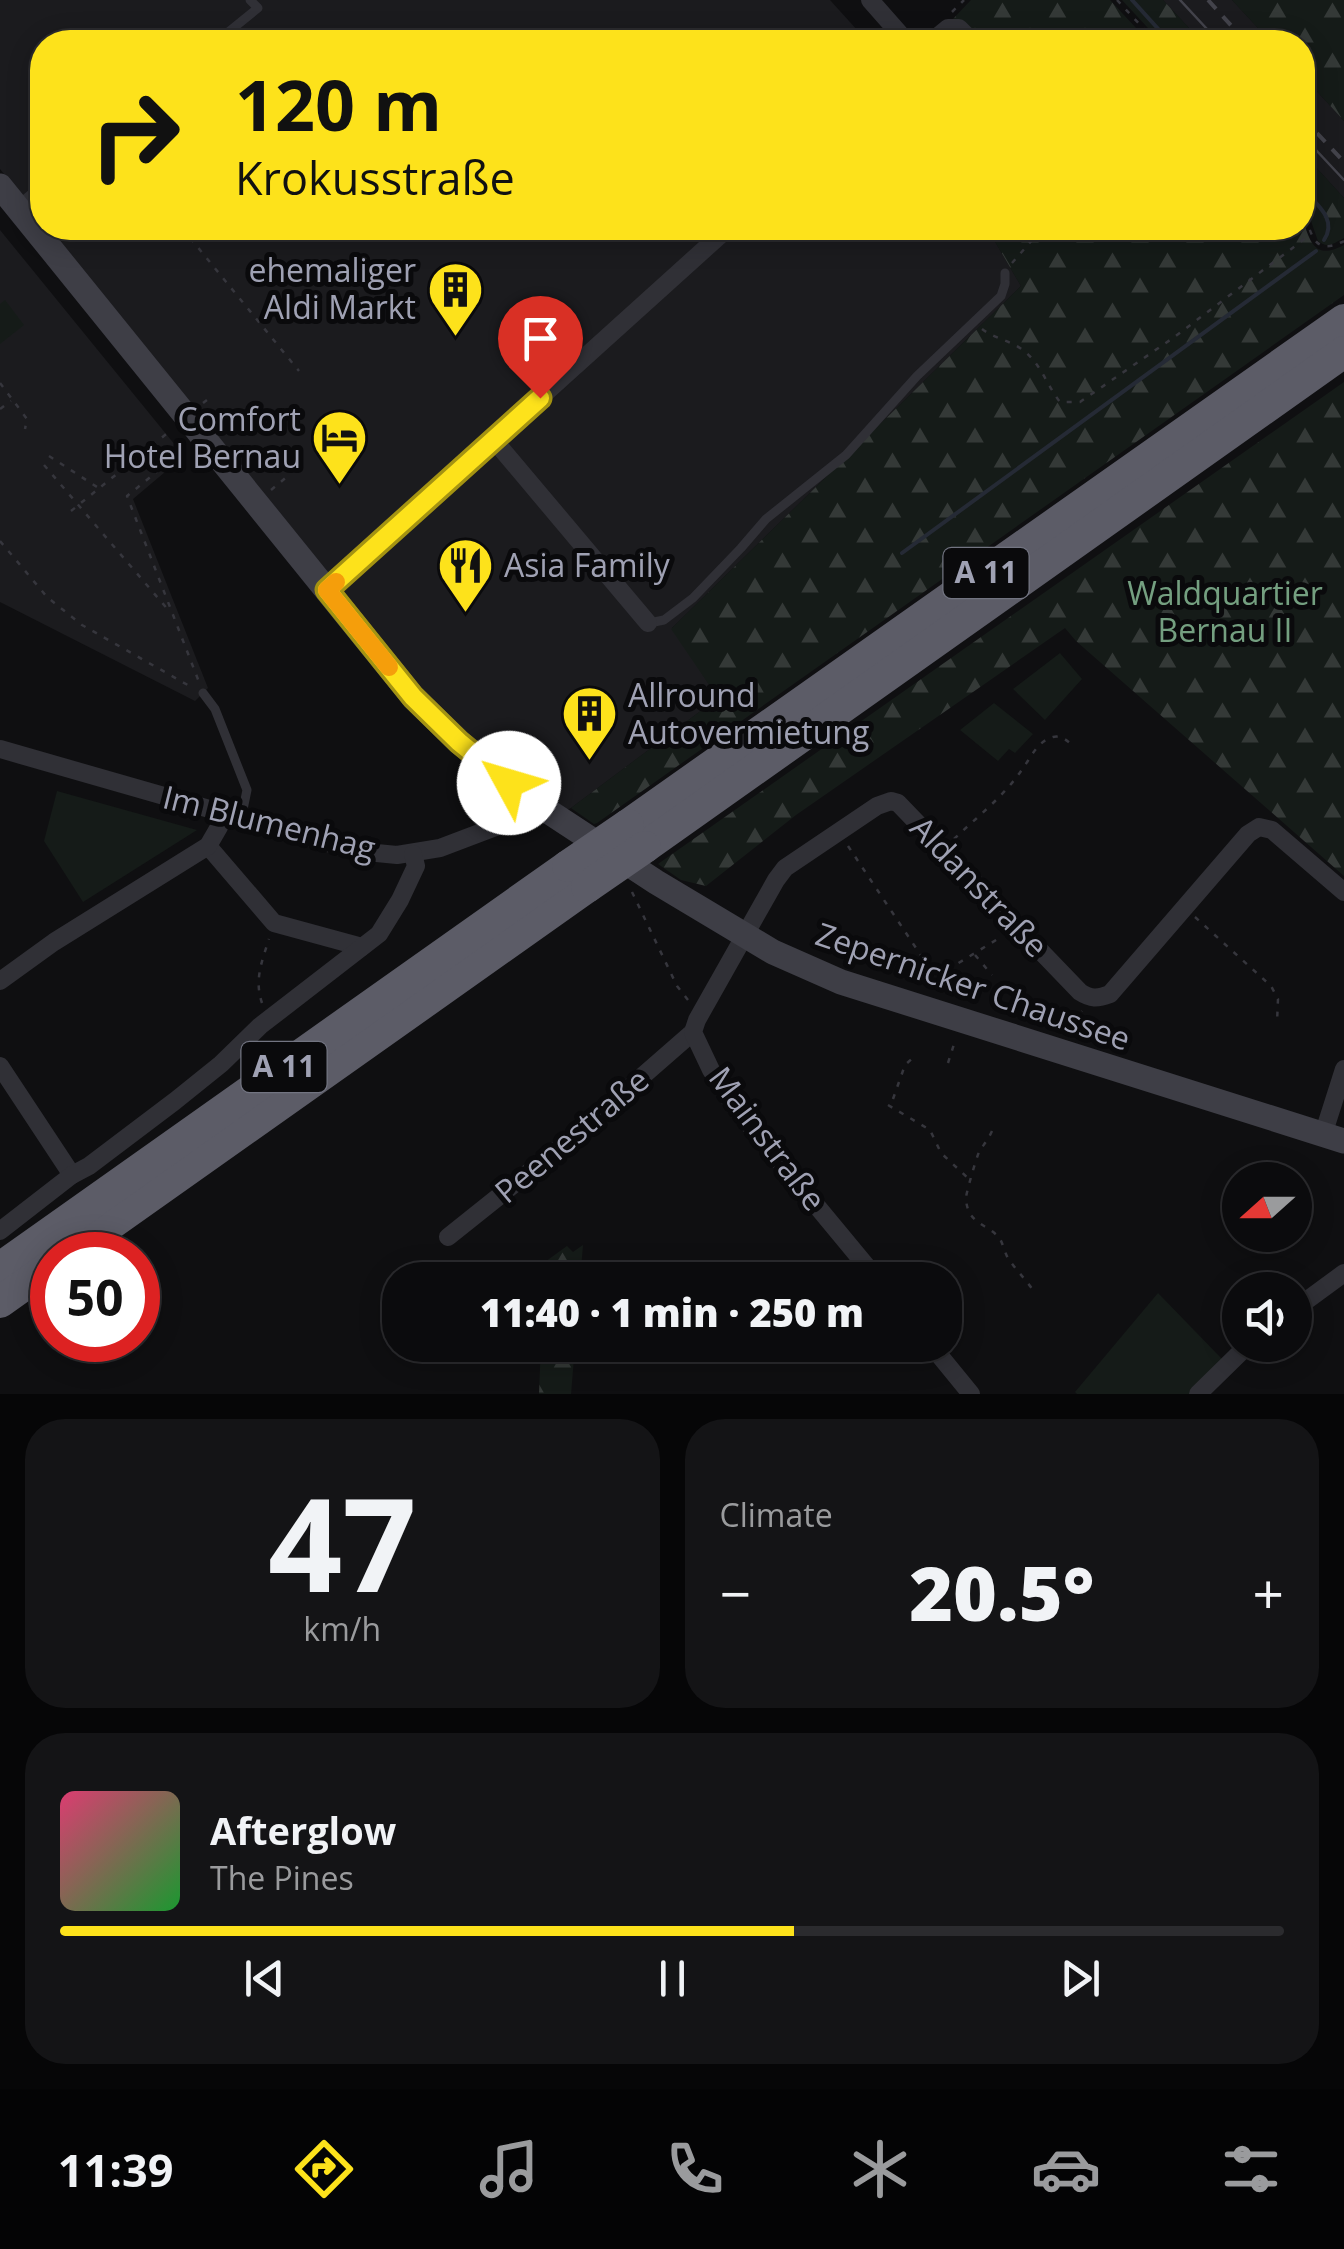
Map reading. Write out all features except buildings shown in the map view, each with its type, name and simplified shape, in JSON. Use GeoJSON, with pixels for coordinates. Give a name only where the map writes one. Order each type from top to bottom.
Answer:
{"type":"FeatureCollection","features":[{"type":"Feature","properties":{"kind":"highway","name":"A 11"},"geometry":{"type":"LineString","coordinates":[[637,836],[1344,320]]}},
{"type":"Feature","properties":{"kind":"highway","name":"A 11"},"geometry":{"type":"LineString","coordinates":[[0,1268],[1344,352]]}},
{"type":"Feature","properties":{"kind":"highway","name":"A 11"},"geometry":{"type":"LineString","coordinates":[[98,1232],[578,876]]}},
{"type":"Feature","properties":{"kind":"highway"},"geometry":{"type":"LineString","coordinates":[[0,1302],[30,1281]]}},
{"type":"Feature","properties":{"kind":"main road","name":"Zepernicker Chaussee"},"geometry":{"type":"LineString","coordinates":[[0,186],[30,224]]}},
{"type":"Feature","properties":{"kind":"main road","name":"Zepernicker Chaussee"},"geometry":{"type":"LineString","coordinates":[[43,240],[413,697],[530,800],[744,936],[841,982],[1333,1138]]}},
{"type":"Feature","properties":{"kind":"street"},"geometry":{"type":"LineString","coordinates":[[870,0],[896,30]]}},
{"type":"Feature","properties":{"kind":"street"},"geometry":{"type":"LineString","coordinates":[[327,590],[715,240]]}},
{"type":"Feature","properties":{"kind":"street"},"geometry":{"type":"LineString","coordinates":[[494,440],[648,623]]}},
{"type":"Feature","properties":{"kind":"street","name":"Im Blumenhag"},"geometry":{"type":"LineString","coordinates":[[0,749],[356,851],[397,855],[440,848],[498,826],[518,814],[530,800]]}},
{"type":"Feature","properties":{"kind":"street","name":"Aldanstraße"},"geometry":{"type":"LineString","coordinates":[[744,936],[780,873],[891,801],[898,803],[1089,997],[1110,994],[1248,834],[1259,827],[1272,830],[1344,892]]}},
{"type":"Feature","properties":{"kind":"street"},"geometry":{"type":"LineString","coordinates":[[0,981],[54,942],[208,846],[220,827],[222,814]]}},
{"type":"Feature","properties":{"kind":"street","name":"Im Blumenhag"},"geometry":{"type":"LineString","coordinates":[[208,846],[274,923]]}},
{"type":"Feature","properties":{"kind":"street"},"geometry":{"type":"LineString","coordinates":[[0,1231],[175,1101],[271,1017],[378,934],[416,866],[413,854]]}},
{"type":"Feature","properties":{"kind":"street"},"geometry":{"type":"LineString","coordinates":[[274,923],[362,948]]}},
{"type":"Feature","properties":{"kind":"street"},"geometry":{"type":"LineString","coordinates":[[697,1024],[744,936]]}},
{"type":"Feature","properties":{"kind":"street","name":"Peenestraße"},"geometry":{"type":"LineString","coordinates":[[448,1237],[554,1152],[697,1024]]}},
{"type":"Feature","properties":{"kind":"street","name":"Mainstraße"},"geometry":{"type":"LineString","coordinates":[[697,1024],[711,1070],[734,1106],[863,1262]]}},
{"type":"Feature","properties":{"kind":"street"},"geometry":{"type":"LineString","coordinates":[[0,1066],[72,1176]]}},
{"type":"Feature","properties":{"kind":"street"},"geometry":{"type":"LineString","coordinates":[[1333,1138],[1344,1069]]}},
{"type":"Feature","properties":{"kind":"street"},"geometry":{"type":"LineString","coordinates":[[1312,1297],[1344,1272]]}},
{"type":"Feature","properties":{"kind":"street"},"geometry":{"type":"LineString","coordinates":[[945,1362],[971,1394]]}},
{"type":"Feature","properties":{"kind":"street"},"geometry":{"type":"LineString","coordinates":[[1198,1394],[1231,1362]]}},
{"type":"Feature","properties":{"kind":"lane"},"geometry":{"type":"LineString","coordinates":[[231,30],[258,8],[250,0]]}},
{"type":"Feature","properties":{"kind":"lane"},"geometry":{"type":"LineString","coordinates":[[16,207],[30,195]]}},
{"type":"Feature","properties":{"kind":"lane"},"geometry":{"type":"LineString","coordinates":[[648,623],[664,620],[693,598],[766,519],[846,455],[917,376],[1001,296],[1006,273]]}},
{"type":"Feature","properties":{"kind":"lane"},"geometry":{"type":"LineString","coordinates":[[203,693],[216,708],[247,790],[241,820]]}},
{"type":"Feature","properties":{"kind":"path"},"geometry":{"type":"LineString","coordinates":[[1117,0],[1145,30]]}},
{"type":"Feature","properties":{"kind":"path"},"geometry":{"type":"LineString","coordinates":[[1315,239],[1323,248],[1344,241]]}},
{"type":"Feature","properties":{"kind":"path"},"geometry":{"type":"LineString","coordinates":[[192,240],[299,370]]}},
{"type":"Feature","properties":{"kind":"path"},"geometry":{"type":"LineString","coordinates":[[1006,273],[1032,240]]}},
{"type":"Feature","properties":{"kind":"path"},"geometry":{"type":"LineString","coordinates":[[974,320],[985,332],[1017,346],[1032,358],[1060,402],[1080,402],[1303,240]]}},
{"type":"Feature","properties":{"kind":"path"},"geometry":{"type":"LineString","coordinates":[[0,383],[27,420],[25,429]]}},
{"type":"Feature","properties":{"kind":"path"},"geometry":{"type":"LineString","coordinates":[[198,408],[212,396]]}},
{"type":"Feature","properties":{"kind":"path"},"geometry":{"type":"LineString","coordinates":[[0,409],[12,400]]}},
{"type":"Feature","properties":{"kind":"path"},"geometry":{"type":"LineString","coordinates":[[72,511],[170,431]]}},
{"type":"Feature","properties":{"kind":"path"},"geometry":{"type":"LineString","coordinates":[[180,453],[127,496],[203,693]]}},
{"type":"Feature","properties":{"kind":"path"},"geometry":{"type":"LineString","coordinates":[[49,456],[98,488]]}},
{"type":"Feature","properties":{"kind":"path"},"geometry":{"type":"LineString","coordinates":[[44,465],[174,617]]}},
{"type":"Feature","properties":{"kind":"path"},"geometry":{"type":"LineString","coordinates":[[266,494],[290,476]]}},
{"type":"Feature","properties":{"kind":"path"},"geometry":{"type":"LineString","coordinates":[[0,542],[47,596],[82,625],[203,693]]}},
{"type":"Feature","properties":{"kind":"path"},"geometry":{"type":"LineString","coordinates":[[949,843],[1000,796],[1037,746],[1061,737],[1074,746]]}},
{"type":"Feature","properties":{"kind":"path"},"geometry":{"type":"LineString","coordinates":[[846,842],[932,972],[939,974],[1017,928]]}},
{"type":"Feature","properties":{"kind":"path"},"geometry":{"type":"LineString","coordinates":[[627,882],[697,1024]]}},
{"type":"Feature","properties":{"kind":"path"},"geometry":{"type":"LineString","coordinates":[[1190,913],[1271,986],[1278,999],[1277,1023]]}},
{"type":"Feature","properties":{"kind":"path"},"geometry":{"type":"LineString","coordinates":[[271,1017],[257,990],[274,923]]}},
{"type":"Feature","properties":{"kind":"path"},"geometry":{"type":"LineString","coordinates":[[974,954],[992,975]]}},
{"type":"Feature","properties":{"kind":"path"},"geometry":{"type":"LineString","coordinates":[[1062,1036],[1083,1009]]}},
{"type":"Feature","properties":{"kind":"path"},"geometry":{"type":"LineString","coordinates":[[948,1063],[955,1042]]}},
{"type":"Feature","properties":{"kind":"path"},"geometry":{"type":"LineString","coordinates":[[893,1099],[905,1064],[916,1055]]}},
{"type":"Feature","properties":{"kind":"path"},"geometry":{"type":"LineString","coordinates":[[888,1105],[930,1130],[940,1152],[970,1180]]}},
{"type":"Feature","properties":{"kind":"path"},"geometry":{"type":"LineString","coordinates":[[992,1132],[978,1153],[970,1180],[966,1198],[969,1212],[999,1238],[1010,1261],[1034,1293]]}},
{"type":"Feature","properties":{"kind":"shaded area"},"geometry":{"type":"Polygon","coordinates":[[[0,0],[830,0],[857,30],[30,30],[30,208],[0,169],[0,0]]]}},
{"type":"Feature","properties":{"kind":"shaded area"},"geometry":{"type":"Polygon","coordinates":[[[1163,0],[1232,0],[1260,30],[1191,30],[1163,0]]]}},
{"type":"Feature","properties":{"kind":"shaded area"},"geometry":{"type":"Polygon","coordinates":[[[1315,89],[1344,121],[1344,198],[1315,166],[1315,89]]]}},
{"type":"Feature","properties":{"kind":"shaded area"},"geometry":{"type":"Polygon","coordinates":[[[0,230],[184,456],[133,499],[208,688],[195,701],[0,602],[0,230]]]}},
{"type":"Feature","properties":{"kind":"shaded area"},"geometry":{"type":"Polygon","coordinates":[[[56,240],[994,240],[1021,286],[672,628],[718,698],[562,812],[417,695],[56,240]]]}},
{"type":"Feature","properties":{"kind":"green space"},"geometry":{"type":"Polygon","coordinates":[[[971,0],[1110,0],[1138,30],[969,30],[953,19],[971,0]]]}},
{"type":"Feature","properties":{"kind":"green space"},"geometry":{"type":"Polygon","coordinates":[[[1122,0],[1163,0],[1191,30],[1150,30],[1122,0]]]}},
{"type":"Feature","properties":{"kind":"green space"},"geometry":{"type":"Polygon","coordinates":[[[1232,0],[1344,0],[1344,121],[1315,89],[1315,30],[1260,30],[1232,0]]]}},
{"type":"Feature","properties":{"kind":"green space"},"geometry":{"type":"Polygon","coordinates":[[[1315,166],[1344,198],[1344,238],[1325,245],[1318,241],[1315,166]]]}},
{"type":"Feature","properties":{"kind":"green space"},"geometry":{"type":"Polygon","coordinates":[[[994,240],[1311,240],[1327,251],[1344,245],[1344,295],[597,823],[571,808],[718,698],[671,629],[1021,286],[994,240]]]}},
{"type":"Feature","properties":{"kind":"green space"},"geometry":{"type":"Polygon","coordinates":[[[5,300],[24,325],[0,344],[0,304],[5,300]]]}},
{"type":"Feature","properties":{"kind":"green space","name":"Waldquartier Bernau II"},"geometry":{"type":"Polygon","coordinates":[[[1344,382],[1344,876],[1065,628],[796,815],[706,886],[681,880],[658,864],[1344,382]]]}},
{"type":"Feature","properties":{"kind":"green space"},"geometry":{"type":"Polygon","coordinates":[[[1060,653],[1082,679],[1045,720],[1013,689],[1060,653]]]}},
{"type":"Feature","properties":{"kind":"green space"},"geometry":{"type":"Polygon","coordinates":[[[994,703],[1033,734],[1015,753],[1009,749],[998,761],[960,730],[994,703]]]}},
{"type":"Feature","properties":{"kind":"green space"},"geometry":{"type":"Polygon","coordinates":[[[57,791],[197,830],[83,902],[44,841],[57,791]]]}},
{"type":"Feature","properties":{"kind":"green space"},"geometry":{"type":"Polygon","coordinates":[[[583,1245],[582,1262],[545,1262],[567,1246],[573,1252],[583,1245]]]}},
{"type":"Feature","properties":{"kind":"green space"},"geometry":{"type":"Polygon","coordinates":[[[1158,1293],[1222,1359],[1193,1394],[1075,1392],[1158,1293]]]}},
{"type":"Feature","properties":{"kind":"green space"},"geometry":{"type":"Polygon","coordinates":[[[540,1362],[574,1362],[571,1394],[539,1394],[540,1362]]]}},
{"type":"Feature","properties":{"kind":"waterway"},"geometry":{"type":"LineString","coordinates":[[1132,0],[1159,30]]}},
{"type":"Feature","properties":{"kind":"waterway"},"geometry":{"type":"LineString","coordinates":[[1315,202],[1327,219],[1324,240]]}},
{"type":"Feature","properties":{"kind":"waterway"},"geometry":{"type":"LineString","coordinates":[[902,553],[1316,251]]}},
{"type":"Feature","properties":{"kind":"tram line"},"geometry":{"type":"LineString","coordinates":[[1180,0],[1208,30]]}},
{"type":"Feature","properties":{"kind":"tram line"},"geometry":{"type":"LineString","coordinates":[[1315,149],[1344,180]]}},
{"type":"Feature","properties":{"kind":"railway"},"geometry":{"type":"LineString","coordinates":[[1208,0],[1235,30]]}},
{"type":"Feature","properties":{"kind":"railway"},"geometry":{"type":"LineString","coordinates":[[1315,131],[1344,162]]}},
{"type":"Feature","properties":{"kind":"slow traffic"},"geometry":{"type":"LineString","coordinates":[[336,582],[327,590],[389,667]]}},
{"type":"Feature","properties":{"kind":"place","name":"ehemaliger Aldi Markt"},"geometry":{"type":"Point","coordinates":[455,338]}},
{"type":"Feature","properties":{"kind":"place","name":"Comfort Hotel Bernau"},"geometry":{"type":"Point","coordinates":[340,487]}},
{"type":"Feature","properties":{"kind":"place","name":"Asia Family"},"geometry":{"type":"Point","coordinates":[465,615]}},
{"type":"Feature","properties":{"kind":"place","name":"Allround Autovermietung"},"geometry":{"type":"Point","coordinates":[589,763]}},
{"type":"Feature","properties":{"kind":"route"},"geometry":{"type":"LineString","coordinates":[[509,783],[413,697],[327,590],[540,398]]}}]}
